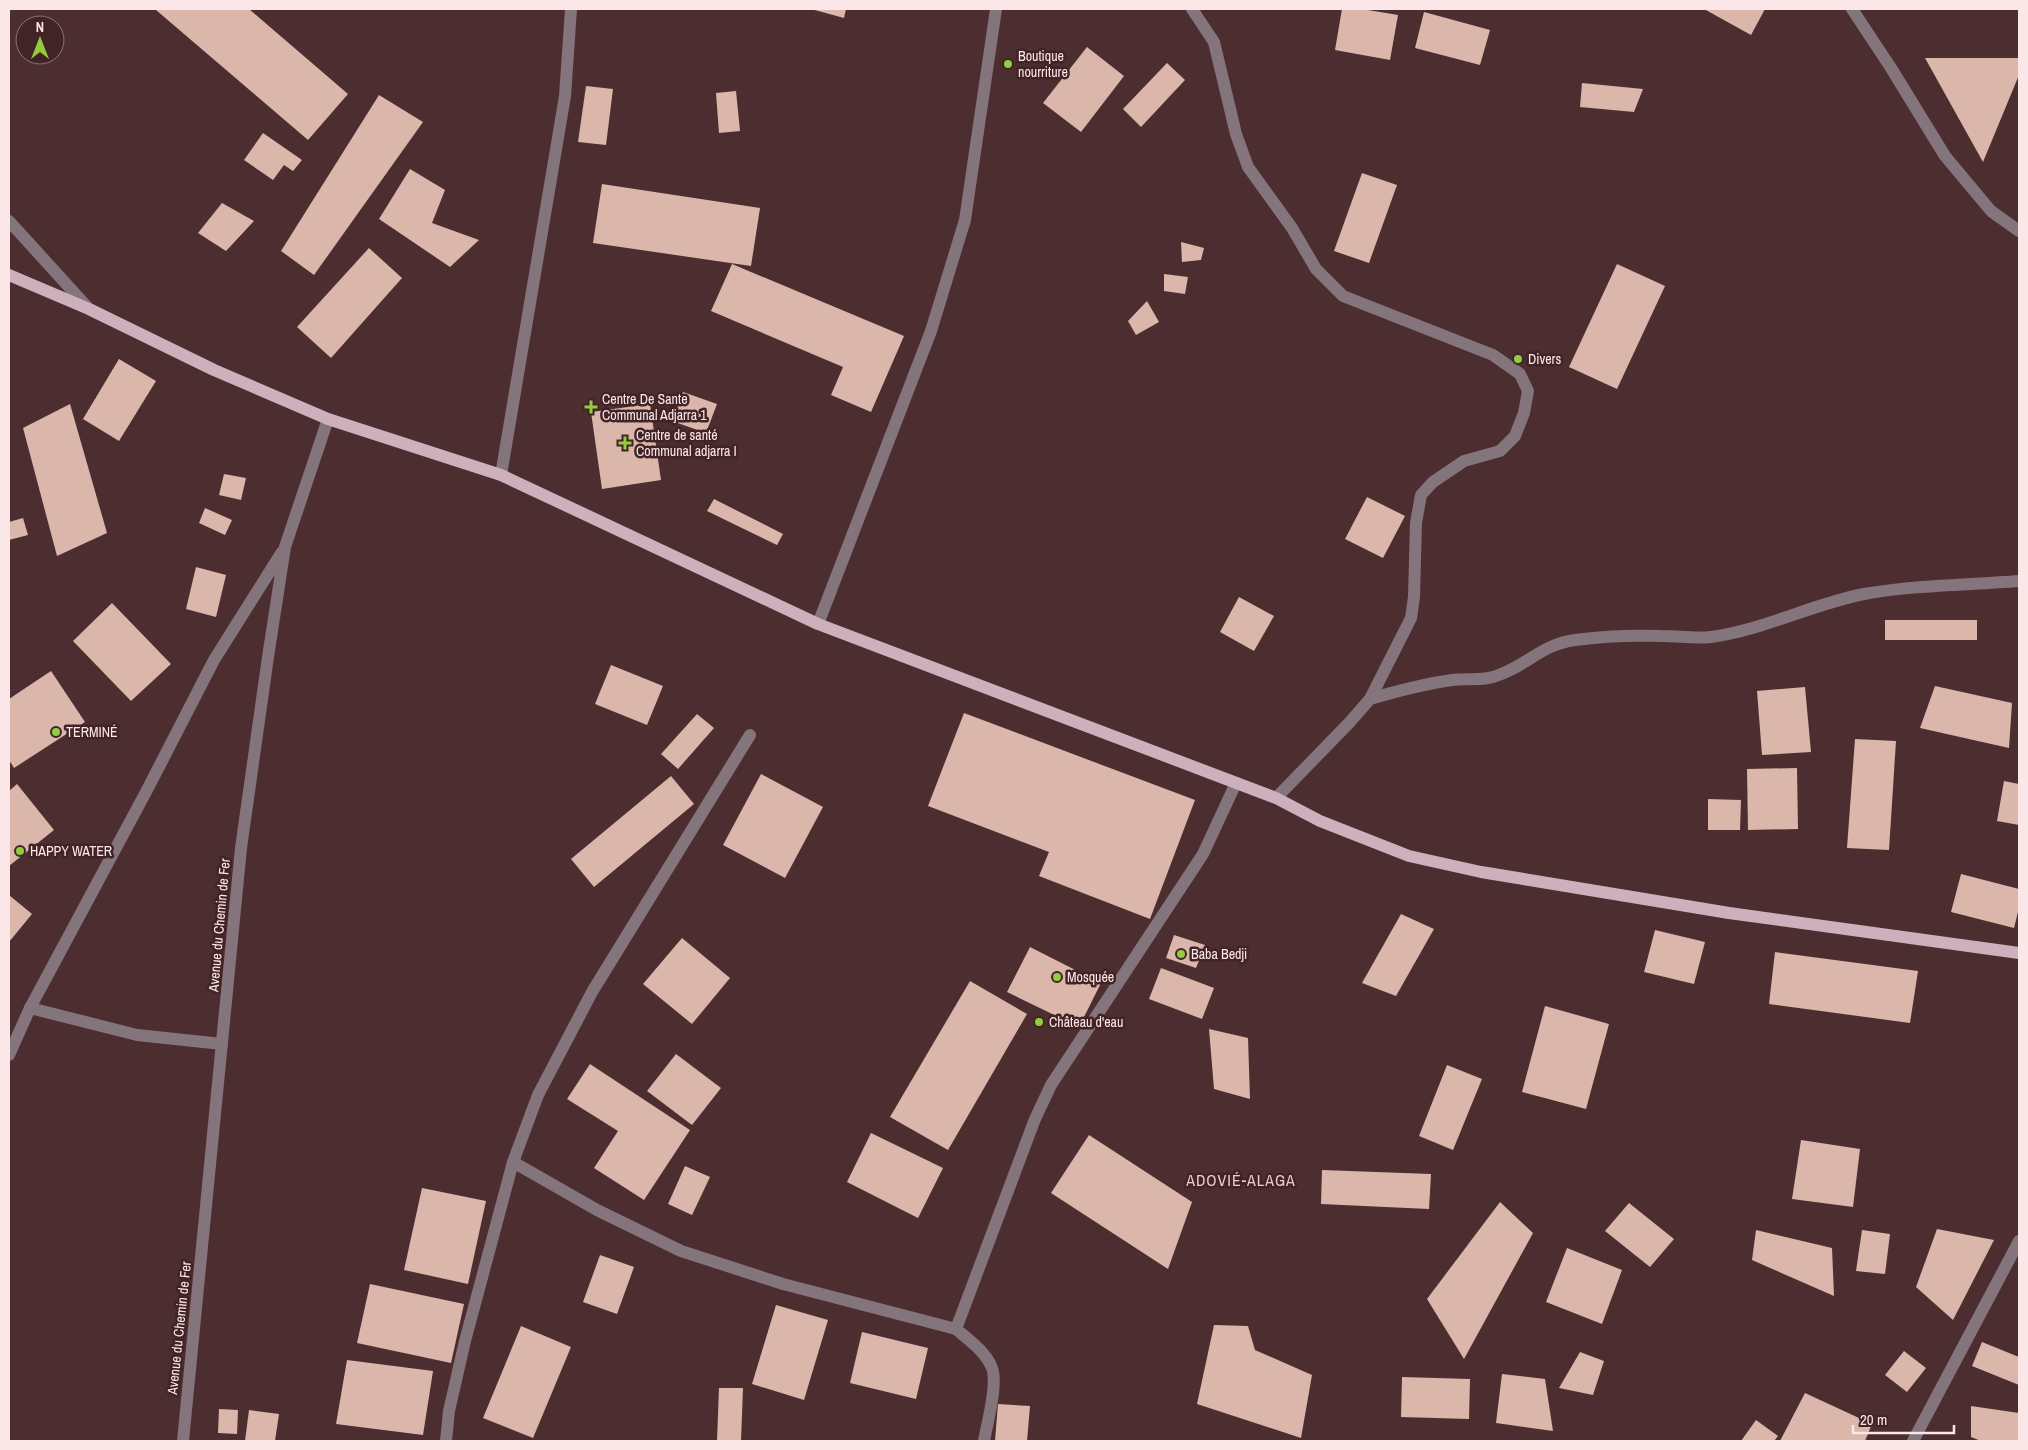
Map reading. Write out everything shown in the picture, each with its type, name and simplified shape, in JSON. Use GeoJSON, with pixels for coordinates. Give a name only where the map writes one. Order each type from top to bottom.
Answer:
{"type":"FeatureCollection","features":[{"type":"Feature","properties":{"kind":"main road"},"geometry":{"type":"LineString","coordinates":[[9,275],[89,309],[214,370],[328,420],[501,475],[818,624],[1276,798],[1320,821],[1408,856],[1481,872],[1729,913],[2019,953]]}},
{"type":"Feature","properties":{"kind":"street"},"geometry":{"type":"LineString","coordinates":[[501,475],[565,96],[571,9]]}},
{"type":"Feature","properties":{"kind":"street"},"geometry":{"type":"LineString","coordinates":[[818,624],[931,331],[964,220],[996,9]]}},
{"type":"Feature","properties":{"kind":"street"},"geometry":{"type":"LineString","coordinates":[[1192,9],[1214,42],[1236,134],[1248,167],[1292,228],[1316,269],[1343,296],[1494,355],[1520,374],[1528,391],[1524,413],[1515,436],[1500,451],[1464,461],[1433,482],[1422,496],[1416,523],[1414,597],[1411,618],[1370,699],[1276,798]]}},
{"type":"Feature","properties":{"kind":"street"},"geometry":{"type":"LineString","coordinates":[[1852,9],[1945,156],[1991,211],[2019,231]]}},
{"type":"Feature","properties":{"kind":"street"},"geometry":{"type":"LineString","coordinates":[[9,221],[89,309]]}},
{"type":"Feature","properties":{"kind":"street","name":"Avenue du Chemin de Fer"},"geometry":{"type":"LineString","coordinates":[[183,1441],[241,848],[285,547],[328,420]]}},
{"type":"Feature","properties":{"kind":"street"},"geometry":{"type":"LineString","coordinates":[[9,1055],[30,1008],[148,790],[214,660],[285,547]]}},
{"type":"Feature","properties":{"kind":"street"},"geometry":{"type":"LineString","coordinates":[[1370,699],[1443,682],[1490,678],[1516,667],[1541,650],[1555,644],[1576,640],[1637,636],[1710,637],[1758,627],[1803,611],[1864,594],[1927,587],[2019,582]]}},
{"type":"Feature","properties":{"kind":"street"},"geometry":{"type":"LineString","coordinates":[[446,1441],[448,1411],[463,1350],[513,1162],[538,1095],[592,992],[750,735]]}},
{"type":"Feature","properties":{"kind":"street"},"geometry":{"type":"LineString","coordinates":[[956,1329],[1035,1119],[1051,1084],[1203,854],[1236,783]]}},
{"type":"Feature","properties":{"kind":"street"},"geometry":{"type":"LineString","coordinates":[[30,1008],[137,1035],[222,1044]]}},
{"type":"Feature","properties":{"kind":"street"},"geometry":{"type":"LineString","coordinates":[[513,1162],[597,1210],[682,1251],[783,1284],[956,1329],[977,1346],[992,1369],[993,1388],[984,1441]]}},
{"type":"Feature","properties":{"kind":"street"},"geometry":{"type":"LineString","coordinates":[[1913,1441],[2019,1241]]}},
{"type":"Feature","properties":{"kind":"building"},"geometry":{"type":"Polygon","coordinates":[[[157,9],[249,9],[348,94],[308,140],[157,9]]]}},
{"type":"Feature","properties":{"kind":"building"},"geometry":{"type":"Polygon","coordinates":[[[811,9],[846,9],[844,18],[811,9]]]}},
{"type":"Feature","properties":{"kind":"building"},"geometry":{"type":"Polygon","coordinates":[[[1342,9],[1362,9],[1398,15],[1390,60],[1335,50],[1342,9]]]}},
{"type":"Feature","properties":{"kind":"building"},"geometry":{"type":"Polygon","coordinates":[[[1704,9],[1765,9],[1751,35],[1704,9]]]}},
{"type":"Feature","properties":{"kind":"building"},"geometry":{"type":"Polygon","coordinates":[[[1424,12],[1490,30],[1480,65],[1415,48],[1424,12]]]}},
{"type":"Feature","properties":{"kind":"building"},"geometry":{"type":"Polygon","coordinates":[[[1087,47],[1124,76],[1081,132],[1043,103],[1087,47]]]}},
{"type":"Feature","properties":{"kind":"building"},"geometry":{"type":"Polygon","coordinates":[[[1925,58],[2019,58],[2019,75],[1983,162],[1925,58]]]}},
{"type":"Feature","properties":{"kind":"building"},"geometry":{"type":"Polygon","coordinates":[[[1167,63],[1185,80],[1141,127],[1123,109],[1167,63]]]}},
{"type":"Feature","properties":{"kind":"building"},"geometry":{"type":"Polygon","coordinates":[[[1582,83],[1643,89],[1634,112],[1580,107],[1582,83]]]}},
{"type":"Feature","properties":{"kind":"building"},"geometry":{"type":"Polygon","coordinates":[[[586,86],[613,89],[606,145],[578,142],[586,86]]]}},
{"type":"Feature","properties":{"kind":"building"},"geometry":{"type":"Polygon","coordinates":[[[736,91],[740,131],[719,133],[716,93],[736,91]]]}},
{"type":"Feature","properties":{"kind":"building"},"geometry":{"type":"Polygon","coordinates":[[[379,95],[423,122],[314,275],[281,251],[379,95]]]}},
{"type":"Feature","properties":{"kind":"building"},"geometry":{"type":"Polygon","coordinates":[[[263,133],[302,160],[293,171],[284,165],[273,180],[244,160],[263,133]]]}},
{"type":"Feature","properties":{"kind":"building"},"geometry":{"type":"Polygon","coordinates":[[[410,169],[445,190],[432,223],[479,240],[450,267],[379,219],[410,169]]]}},
{"type":"Feature","properties":{"kind":"building"},"geometry":{"type":"Polygon","coordinates":[[[1362,173],[1397,185],[1369,263],[1334,251],[1362,173]]]}},
{"type":"Feature","properties":{"kind":"building"},"geometry":{"type":"Polygon","coordinates":[[[602,184],[760,208],[751,266],[593,243],[602,184]]]}},
{"type":"Feature","properties":{"kind":"building"},"geometry":{"type":"Polygon","coordinates":[[[222,203],[254,221],[226,251],[198,233],[222,203]]]}},
{"type":"Feature","properties":{"kind":"building"},"geometry":{"type":"Polygon","coordinates":[[[1181,242],[1204,248],[1201,260],[1182,262],[1181,242]]]}},
{"type":"Feature","properties":{"kind":"building"},"geometry":{"type":"Polygon","coordinates":[[[369,248],[402,278],[331,358],[297,327],[369,248]]]}},
{"type":"Feature","properties":{"kind":"building"},"geometry":{"type":"Polygon","coordinates":[[[732,264],[904,336],[871,412],[831,395],[843,367],[711,311],[732,264]]]}},
{"type":"Feature","properties":{"kind":"building"},"geometry":{"type":"Polygon","coordinates":[[[1617,264],[1665,286],[1617,389],[1569,367],[1617,264]]]}},
{"type":"Feature","properties":{"kind":"building"},"geometry":{"type":"Polygon","coordinates":[[[1164,274],[1188,277],[1185,294],[1164,291],[1164,274]]]}},
{"type":"Feature","properties":{"kind":"building"},"geometry":{"type":"Polygon","coordinates":[[[1147,301],[1159,322],[1136,335],[1128,321],[1147,301]]]}},
{"type":"Feature","properties":{"kind":"building"},"geometry":{"type":"Polygon","coordinates":[[[119,359],[156,381],[119,441],[83,419],[119,359]]]}},
{"type":"Feature","properties":{"kind":"building"},"geometry":{"type":"Polygon","coordinates":[[[683,392],[717,404],[706,433],[672,421],[683,392]]]}},
{"type":"Feature","properties":{"kind":"building"},"geometry":{"type":"Polygon","coordinates":[[[70,404],[107,533],[57,556],[23,428],[70,404]]]}},
{"type":"Feature","properties":{"kind":"building"},"geometry":{"type":"Polygon","coordinates":[[[650,404],[661,480],[602,489],[591,412],[650,404]]]}},
{"type":"Feature","properties":{"kind":"building"},"geometry":{"type":"Polygon","coordinates":[[[224,474],[246,478],[241,500],[219,495],[224,474]]]}},
{"type":"Feature","properties":{"kind":"building"},"geometry":{"type":"Polygon","coordinates":[[[1367,497],[1405,516],[1383,558],[1345,539],[1367,497]]]}},
{"type":"Feature","properties":{"kind":"building"},"geometry":{"type":"Polygon","coordinates":[[[714,499],[783,534],[777,545],[707,511],[714,499]]]}},
{"type":"Feature","properties":{"kind":"building"},"geometry":{"type":"Polygon","coordinates":[[[205,508],[232,520],[225,535],[199,523],[205,508]]]}},
{"type":"Feature","properties":{"kind":"building"},"geometry":{"type":"Polygon","coordinates":[[[23,518],[28,535],[9,540],[9,522],[23,518]]]}},
{"type":"Feature","properties":{"kind":"building"},"geometry":{"type":"Polygon","coordinates":[[[196,567],[226,575],[216,617],[186,609],[196,567]]]}},
{"type":"Feature","properties":{"kind":"building"},"geometry":{"type":"Polygon","coordinates":[[[1239,597],[1274,616],[1254,651],[1220,632],[1239,597]]]}},
{"type":"Feature","properties":{"kind":"building"},"geometry":{"type":"Polygon","coordinates":[[[112,603],[171,664],[131,701],[73,641],[112,603]]]}},
{"type":"Feature","properties":{"kind":"building"},"geometry":{"type":"Polygon","coordinates":[[[1885,620],[1977,620],[1977,640],[1885,640],[1885,620]]]}},
{"type":"Feature","properties":{"kind":"building"},"geometry":{"type":"Polygon","coordinates":[[[611,665],[663,686],[647,725],[595,704],[611,665]]]}},
{"type":"Feature","properties":{"kind":"building"},"geometry":{"type":"Polygon","coordinates":[[[51,671],[85,722],[14,768],[9,760],[9,699],[51,671]]]}},
{"type":"Feature","properties":{"kind":"building"},"geometry":{"type":"Polygon","coordinates":[[[1935,686],[2012,703],[2009,748],[1920,728],[1935,686]]]}},
{"type":"Feature","properties":{"kind":"building"},"geometry":{"type":"Polygon","coordinates":[[[1805,687],[1811,752],[1762,755],[1757,691],[1805,687]]]}},
{"type":"Feature","properties":{"kind":"building"},"geometry":{"type":"Polygon","coordinates":[[[964,713],[1195,800],[1150,919],[1039,876],[1049,852],[928,806],[964,713]]]}},
{"type":"Feature","properties":{"kind":"building"},"geometry":{"type":"Polygon","coordinates":[[[697,714],[714,728],[678,769],[661,754],[697,714]]]}},
{"type":"Feature","properties":{"kind":"building"},"geometry":{"type":"Polygon","coordinates":[[[1855,739],[1896,741],[1889,850],[1847,848],[1855,739]]]}},
{"type":"Feature","properties":{"kind":"building"},"geometry":{"type":"Polygon","coordinates":[[[1797,768],[1798,829],[1748,830],[1747,769],[1797,768]]]}},
{"type":"Feature","properties":{"kind":"building"},"geometry":{"type":"Polygon","coordinates":[[[761,774],[823,807],[785,878],[723,845],[761,774]]]}},
{"type":"Feature","properties":{"kind":"building"},"geometry":{"type":"Polygon","coordinates":[[[671,776],[694,804],[594,887],[571,859],[671,776]]]}},
{"type":"Feature","properties":{"kind":"building"},"geometry":{"type":"Polygon","coordinates":[[[2004,781],[2019,784],[2019,825],[1997,821],[2004,781]]]}},
{"type":"Feature","properties":{"kind":"building"},"geometry":{"type":"Polygon","coordinates":[[[17,784],[54,830],[9,866],[9,791],[17,784]]]}},
{"type":"Feature","properties":{"kind":"building"},"geometry":{"type":"Polygon","coordinates":[[[1708,799],[1741,800],[1740,830],[1708,830],[1708,799]]]}},
{"type":"Feature","properties":{"kind":"building"},"geometry":{"type":"Polygon","coordinates":[[[1961,874],[2019,889],[2019,908],[2014,928],[1951,912],[1961,874]]]}},
{"type":"Feature","properties":{"kind":"building"},"geometry":{"type":"Polygon","coordinates":[[[9,895],[32,914],[9,942],[9,895]]]}},
{"type":"Feature","properties":{"kind":"building"},"geometry":{"type":"Polygon","coordinates":[[[1401,914],[1434,929],[1396,996],[1362,983],[1401,914]]]}},
{"type":"Feature","properties":{"kind":"building"},"geometry":{"type":"Polygon","coordinates":[[[1655,930],[1705,942],[1694,984],[1644,972],[1655,930]]]}},
{"type":"Feature","properties":{"kind":"building"},"geometry":{"type":"Polygon","coordinates":[[[1174,935],[1205,945],[1196,968],[1166,958],[1174,935]]]}},
{"type":"Feature","properties":{"kind":"building"},"geometry":{"type":"Polygon","coordinates":[[[682,938],[730,978],[692,1024],[643,984],[682,938]]]}},
{"type":"Feature","properties":{"kind":"building"},"geometry":{"type":"Polygon","coordinates":[[[1030,947],[1101,983],[1079,1027],[1007,992],[1030,947]]]}},
{"type":"Feature","properties":{"kind":"building"},"geometry":{"type":"Polygon","coordinates":[[[1775,952],[1918,971],[1910,1023],[1769,1004],[1775,952]]]}},
{"type":"Feature","properties":{"kind":"building"},"geometry":{"type":"Polygon","coordinates":[[[1161,968],[1214,988],[1202,1019],[1149,999],[1161,968]]]}},
{"type":"Feature","properties":{"kind":"building"},"geometry":{"type":"Polygon","coordinates":[[[970,981],[1027,1014],[948,1150],[890,1117],[970,981]]]}},
{"type":"Feature","properties":{"kind":"building"},"geometry":{"type":"Polygon","coordinates":[[[1545,1006],[1609,1024],[1586,1109],[1522,1092],[1545,1006]]]}},
{"type":"Feature","properties":{"kind":"building"},"geometry":{"type":"Polygon","coordinates":[[[1209,1029],[1248,1038],[1250,1099],[1214,1089],[1209,1029]]]}},
{"type":"Feature","properties":{"kind":"building"},"geometry":{"type":"Polygon","coordinates":[[[676,1054],[721,1088],[692,1125],[647,1091],[676,1054]]]}},
{"type":"Feature","properties":{"kind":"building"},"geometry":{"type":"Polygon","coordinates":[[[590,1064],[690,1130],[644,1200],[594,1168],[618,1131],[567,1099],[590,1064]]]}},
{"type":"Feature","properties":{"kind":"building"},"geometry":{"type":"Polygon","coordinates":[[[1447,1065],[1482,1079],[1453,1150],[1419,1136],[1447,1065]]]}},
{"type":"Feature","properties":{"kind":"building"},"geometry":{"type":"Polygon","coordinates":[[[871,1133],[943,1168],[918,1218],[847,1182],[871,1133]]]}},
{"type":"Feature","properties":{"kind":"building"},"geometry":{"type":"Polygon","coordinates":[[[1089,1135],[1192,1202],[1168,1269],[1051,1193],[1089,1135]]]}},
{"type":"Feature","properties":{"kind":"building"},"geometry":{"type":"Polygon","coordinates":[[[1801,1140],[1860,1149],[1853,1207],[1792,1199],[1801,1140]]]}},
{"type":"Feature","properties":{"kind":"building"},"geometry":{"type":"Polygon","coordinates":[[[685,1166],[710,1177],[692,1215],[668,1204],[685,1166]]]}},
{"type":"Feature","properties":{"kind":"building"},"geometry":{"type":"Polygon","coordinates":[[[1322,1170],[1431,1174],[1429,1209],[1321,1204],[1322,1170]]]}},
{"type":"Feature","properties":{"kind":"building"},"geometry":{"type":"Polygon","coordinates":[[[422,1188],[486,1201],[468,1284],[404,1270],[422,1188]]]}},
{"type":"Feature","properties":{"kind":"building"},"geometry":{"type":"Polygon","coordinates":[[[1500,1202],[1533,1233],[1464,1359],[1427,1299],[1500,1202]]]}},
{"type":"Feature","properties":{"kind":"building"},"geometry":{"type":"Polygon","coordinates":[[[1629,1203],[1674,1239],[1650,1267],[1605,1231],[1629,1203]]]}},
{"type":"Feature","properties":{"kind":"building"},"geometry":{"type":"Polygon","coordinates":[[[1937,1229],[1994,1240],[1953,1320],[1916,1287],[1937,1229]]]}},
{"type":"Feature","properties":{"kind":"building"},"geometry":{"type":"Polygon","coordinates":[[[1756,1230],[1832,1248],[1834,1296],[1752,1260],[1756,1230]]]}},
{"type":"Feature","properties":{"kind":"building"},"geometry":{"type":"Polygon","coordinates":[[[1862,1230],[1890,1234],[1885,1274],[1856,1271],[1862,1230]]]}},
{"type":"Feature","properties":{"kind":"building"},"geometry":{"type":"Polygon","coordinates":[[[1567,1248],[1622,1270],[1602,1324],[1546,1302],[1567,1248]]]}},
{"type":"Feature","properties":{"kind":"building"},"geometry":{"type":"Polygon","coordinates":[[[600,1255],[634,1267],[617,1314],[583,1302],[600,1255]]]}},
{"type":"Feature","properties":{"kind":"building"},"geometry":{"type":"Polygon","coordinates":[[[370,1284],[464,1304],[451,1363],[357,1343],[370,1284]]]}},
{"type":"Feature","properties":{"kind":"building"},"geometry":{"type":"Polygon","coordinates":[[[776,1305],[828,1320],[804,1400],[752,1384],[776,1305]]]}},
{"type":"Feature","properties":{"kind":"building"},"geometry":{"type":"Polygon","coordinates":[[[1214,1325],[1248,1326],[1255,1350],[1312,1375],[1301,1438],[1197,1404],[1214,1325]]]}},
{"type":"Feature","properties":{"kind":"building"},"geometry":{"type":"Polygon","coordinates":[[[521,1326],[571,1347],[533,1438],[483,1418],[521,1326]]]}},
{"type":"Feature","properties":{"kind":"building"},"geometry":{"type":"Polygon","coordinates":[[[862,1332],[928,1348],[916,1399],[850,1383],[862,1332]]]}},
{"type":"Feature","properties":{"kind":"building"},"geometry":{"type":"Polygon","coordinates":[[[1982,1342],[2019,1357],[2019,1385],[1972,1366],[1982,1342]]]}},
{"type":"Feature","properties":{"kind":"building"},"geometry":{"type":"Polygon","coordinates":[[[1904,1351],[1926,1368],[1907,1392],[1885,1375],[1904,1351]]]}},
{"type":"Feature","properties":{"kind":"building"},"geometry":{"type":"Polygon","coordinates":[[[1580,1352],[1604,1361],[1593,1395],[1559,1388],[1580,1352]]]}},
{"type":"Feature","properties":{"kind":"building"},"geometry":{"type":"Polygon","coordinates":[[[347,1360],[433,1371],[423,1435],[336,1424],[347,1360]]]}},
{"type":"Feature","properties":{"kind":"building"},"geometry":{"type":"Polygon","coordinates":[[[1502,1374],[1545,1379],[1553,1431],[1496,1423],[1502,1374]]]}},
{"type":"Feature","properties":{"kind":"building"},"geometry":{"type":"Polygon","coordinates":[[[1402,1377],[1470,1379],[1469,1419],[1401,1417],[1402,1377]]]}},
{"type":"Feature","properties":{"kind":"building"},"geometry":{"type":"Polygon","coordinates":[[[719,1388],[743,1388],[741,1441],[717,1441],[719,1388]]]}},
{"type":"Feature","properties":{"kind":"building"},"geometry":{"type":"Polygon","coordinates":[[[1805,1393],[1872,1424],[1865,1441],[1780,1441],[1805,1393]]]}},
{"type":"Feature","properties":{"kind":"building"},"geometry":{"type":"Polygon","coordinates":[[[998,1404],[1030,1406],[1027,1441],[995,1441],[998,1404]]]}},
{"type":"Feature","properties":{"kind":"building"},"geometry":{"type":"Polygon","coordinates":[[[1971,1406],[2019,1413],[2019,1441],[1981,1441],[1971,1437],[1971,1406]]]}},
{"type":"Feature","properties":{"kind":"building"},"geometry":{"type":"Polygon","coordinates":[[[219,1409],[238,1410],[237,1434],[218,1433],[219,1409]]]}},
{"type":"Feature","properties":{"kind":"building"},"geometry":{"type":"Polygon","coordinates":[[[249,1410],[279,1414],[275,1441],[245,1441],[249,1410]]]}},
{"type":"Feature","properties":{"kind":"building"},"geometry":{"type":"Polygon","coordinates":[[[1756,1420],[1778,1436],[1774,1441],[1741,1441],[1756,1420]]]}},
{"type":"Feature","properties":{"kind":"place","name":"Boutique nourriture"},"geometry":{"type":"Point","coordinates":[1008,64]}},
{"type":"Feature","properties":{"kind":"place","name":"Divers"},"geometry":{"type":"Point","coordinates":[1518,359]}},
{"type":"Feature","properties":{"kind":"place","name":"Centre De Sante Communal Adjarra 1"},"geometry":{"type":"Point","coordinates":[591,407]}},
{"type":"Feature","properties":{"kind":"place","name":"Centre de santé Communal adjarra I"},"geometry":{"type":"Point","coordinates":[625,443]}},
{"type":"Feature","properties":{"kind":"place","name":"TERMINÉ"},"geometry":{"type":"Point","coordinates":[56,732]}},
{"type":"Feature","properties":{"kind":"place","name":"HAPPY WATER"},"geometry":{"type":"Point","coordinates":[20,851]}},
{"type":"Feature","properties":{"kind":"place","name":"Baba Bedji"},"geometry":{"type":"Point","coordinates":[1181,954]}},
{"type":"Feature","properties":{"kind":"place","name":"Mosquée"},"geometry":{"type":"Point","coordinates":[1057,977]}},
{"type":"Feature","properties":{"kind":"place","name":"Château d'eau"},"geometry":{"type":"Point","coordinates":[1039,1022]}},
{"type":"Feature","properties":{"kind":"district","name":"ADOVIÉ-ALAGA"},"geometry":{"type":"Point","coordinates":[1241,1180]}}]}
